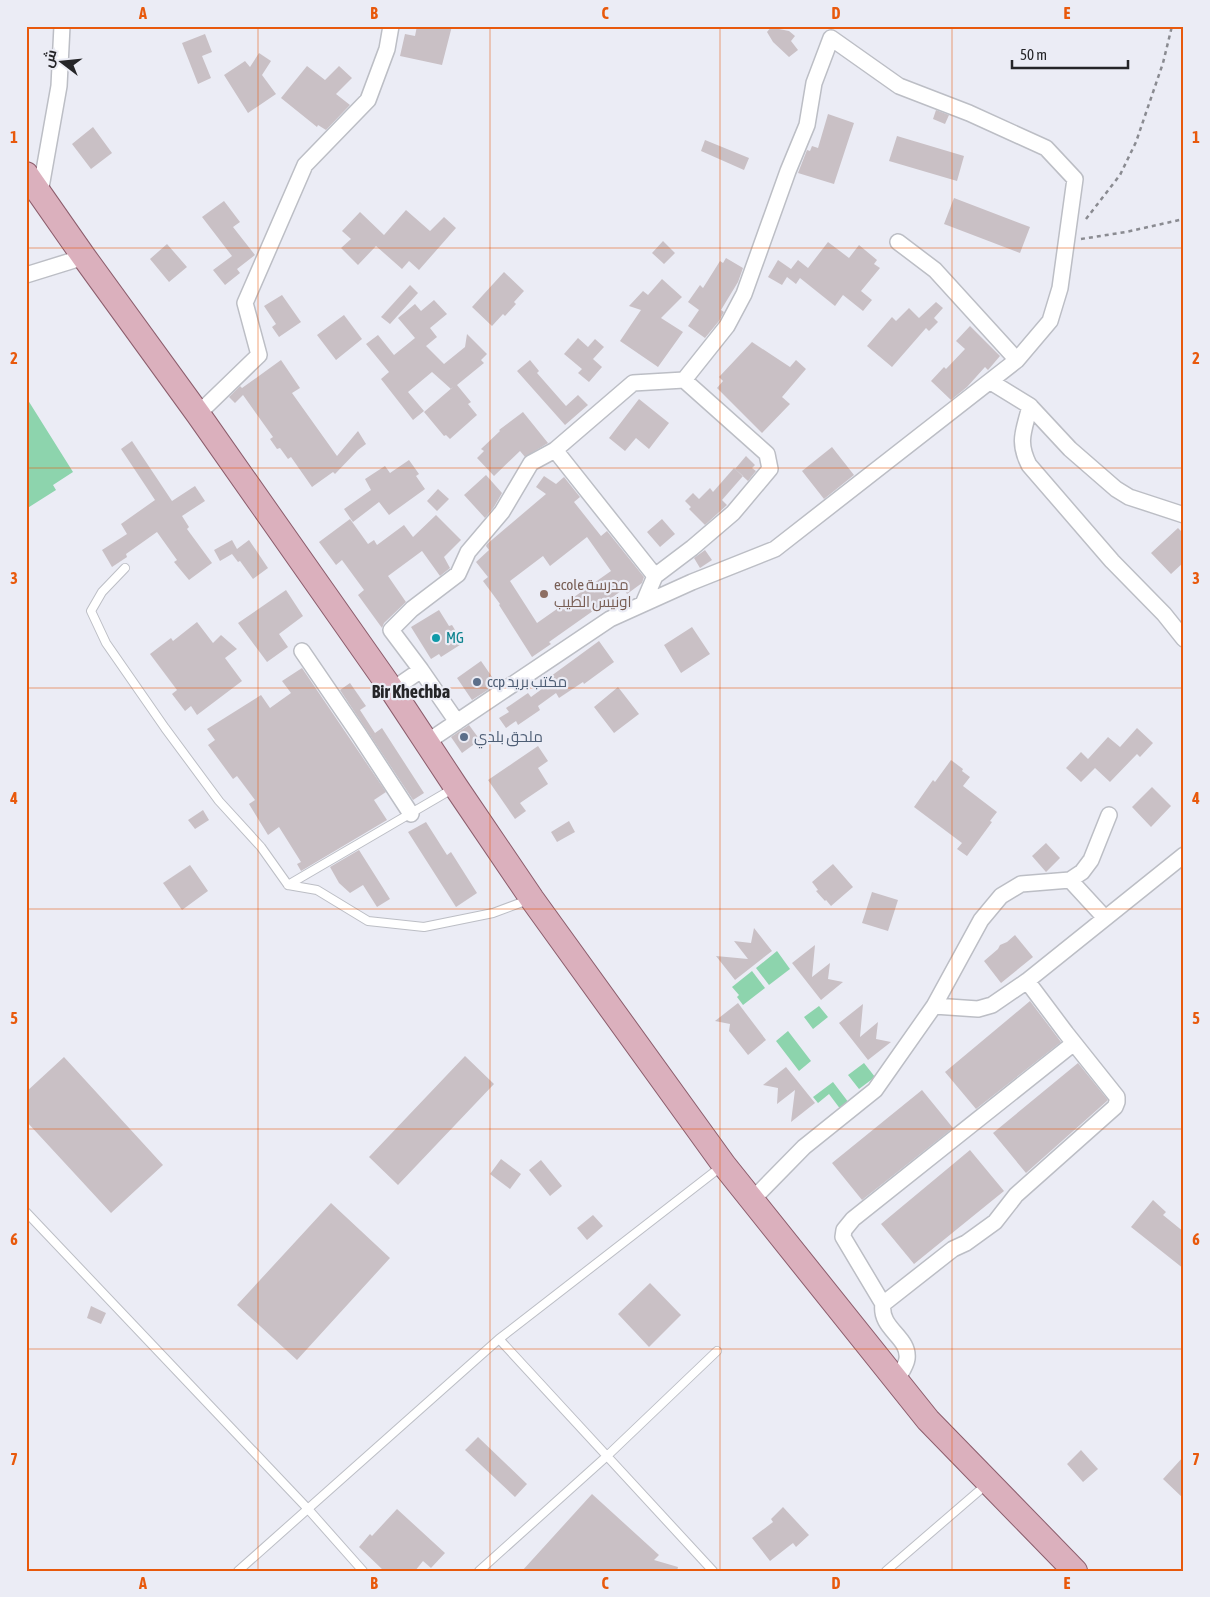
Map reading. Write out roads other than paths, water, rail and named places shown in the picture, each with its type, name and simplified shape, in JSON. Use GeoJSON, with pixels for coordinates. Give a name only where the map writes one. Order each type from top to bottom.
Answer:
{"type":"FeatureCollection","features":[{"type":"Feature","properties":{"kind":"main road"},"geometry":{"type":"LineString","coordinates":[[26,174],[392,690],[532,899],[724,1165],[928,1420],[1075,1571]]}},
{"type":"Feature","properties":{"kind":"street"},"geometry":{"type":"LineString","coordinates":[[40,193],[59,86],[62,26]]}},
{"type":"Feature","properties":{"kind":"street"},"geometry":{"type":"LineString","coordinates":[[198,414],[259,355],[245,304],[305,165],[368,100],[387,49],[391,26]]}},
{"type":"Feature","properties":{"kind":"street"},"geometry":{"type":"LineString","coordinates":[[427,742],[610,619],[692,582],[775,549],[1017,360],[1050,321],[1060,288],[1068,242],[1075,179],[1046,148],[899,86],[832,38],[814,83],[807,124],[788,170],[744,294],[727,326],[684,380]]}},
{"type":"Feature","properties":{"kind":"street"},"geometry":{"type":"LineString","coordinates":[[898,242],[935,270],[1017,360]]}},
{"type":"Feature","properties":{"kind":"street"},"geometry":{"type":"LineString","coordinates":[[26,275],[84,257]]}},
{"type":"Feature","properties":{"kind":"street"},"geometry":{"type":"LineString","coordinates":[[457,722],[391,630],[412,610],[458,574],[468,552],[502,512],[531,463],[555,450],[633,383],[684,380],[766,454],[770,468],[733,513],[655,576],[643,604]]}},
{"type":"Feature","properties":{"kind":"street"},"geometry":{"type":"LineString","coordinates":[[991,382],[1030,406],[1070,449],[1116,489],[1129,497],[1184,515]]}},
{"type":"Feature","properties":{"kind":"street"},"geometry":{"type":"LineString","coordinates":[[1030,406],[1021,442],[1023,453],[1029,465],[1112,561],[1164,614],[1184,639]]}},
{"type":"Feature","properties":{"kind":"street"},"geometry":{"type":"LineString","coordinates":[[555,450],[655,576]]}},
{"type":"Feature","properties":{"kind":"street"},"geometry":{"type":"LineString","coordinates":[[302,652],[358,732],[411,814]]}},
{"type":"Feature","properties":{"kind":"street"},"geometry":{"type":"LineString","coordinates":[[392,690],[421,670]]}},
{"type":"Feature","properties":{"kind":"street"},"geometry":{"type":"LineString","coordinates":[[753,1199],[804,1146],[875,1090],[934,1006],[981,920],[1001,896],[1021,884],[1070,880],[1082,872],[1091,860],[1109,815]]}},
{"type":"Feature","properties":{"kind":"street"},"geometry":{"type":"LineString","coordinates":[[934,1006],[978,1009],[992,1005],[1027,981],[1184,855]]}},
{"type":"Feature","properties":{"kind":"street"},"geometry":{"type":"LineString","coordinates":[[1070,880],[1105,918]]}},
{"type":"Feature","properties":{"kind":"street"},"geometry":{"type":"LineString","coordinates":[[883,1304],[953,1249],[966,1243],[995,1222],[1016,1195],[1115,1107],[1118,1102],[1117,1096],[1027,981]]}},
{"type":"Feature","properties":{"kind":"street"},"geometry":{"type":"LineString","coordinates":[[897,1380],[907,1360],[906,1348],[887,1323],[882,1313],[883,1304],[843,1237],[844,1230],[853,1219],[1074,1043]]}},
{"type":"Feature","properties":{"kind":"lane"},"geometry":{"type":"LineString","coordinates":[[125,568],[102,592],[92,611],[106,643],[181,750],[220,801],[261,847],[288,885],[318,890],[368,921],[424,927],[493,913],[532,899]]}},
{"type":"Feature","properties":{"kind":"lane"},"geometry":{"type":"LineString","coordinates":[[288,885],[456,787]]}},
{"type":"Feature","properties":{"kind":"lane"},"geometry":{"type":"LineString","coordinates":[[238,1571],[499,1339],[724,1165]]}},
{"type":"Feature","properties":{"kind":"lane"},"geometry":{"type":"LineString","coordinates":[[26,1212],[308,1509],[363,1571]]}},
{"type":"Feature","properties":{"kind":"lane"},"geometry":{"type":"LineString","coordinates":[[499,1339],[710,1570]]}},
{"type":"Feature","properties":{"kind":"lane"},"geometry":{"type":"LineString","coordinates":[[480,1571],[607,1456],[717,1351]]}},
{"type":"Feature","properties":{"kind":"lane"},"geometry":{"type":"LineString","coordinates":[[886,1571],[988,1482]]}},
{"type":"Feature","properties":{"kind":"place","name":"ecole مدرسة اونيس الطيب"},"geometry":{"type":"Point","coordinates":[544,594]}},
{"type":"Feature","properties":{"kind":"place","name":"MG"},"geometry":{"type":"Point","coordinates":[436,638]}},
{"type":"Feature","properties":{"kind":"place","name":"ccp مكتب بريد"},"geometry":{"type":"Point","coordinates":[477,682]}},
{"type":"Feature","properties":{"kind":"place","name":"ملحق بلدي"},"geometry":{"type":"Point","coordinates":[464,737]}},
{"type":"Feature","properties":{"kind":"district","name":"Bir Khechba"},"geometry":{"type":"Point","coordinates":[411,692]}}]}
